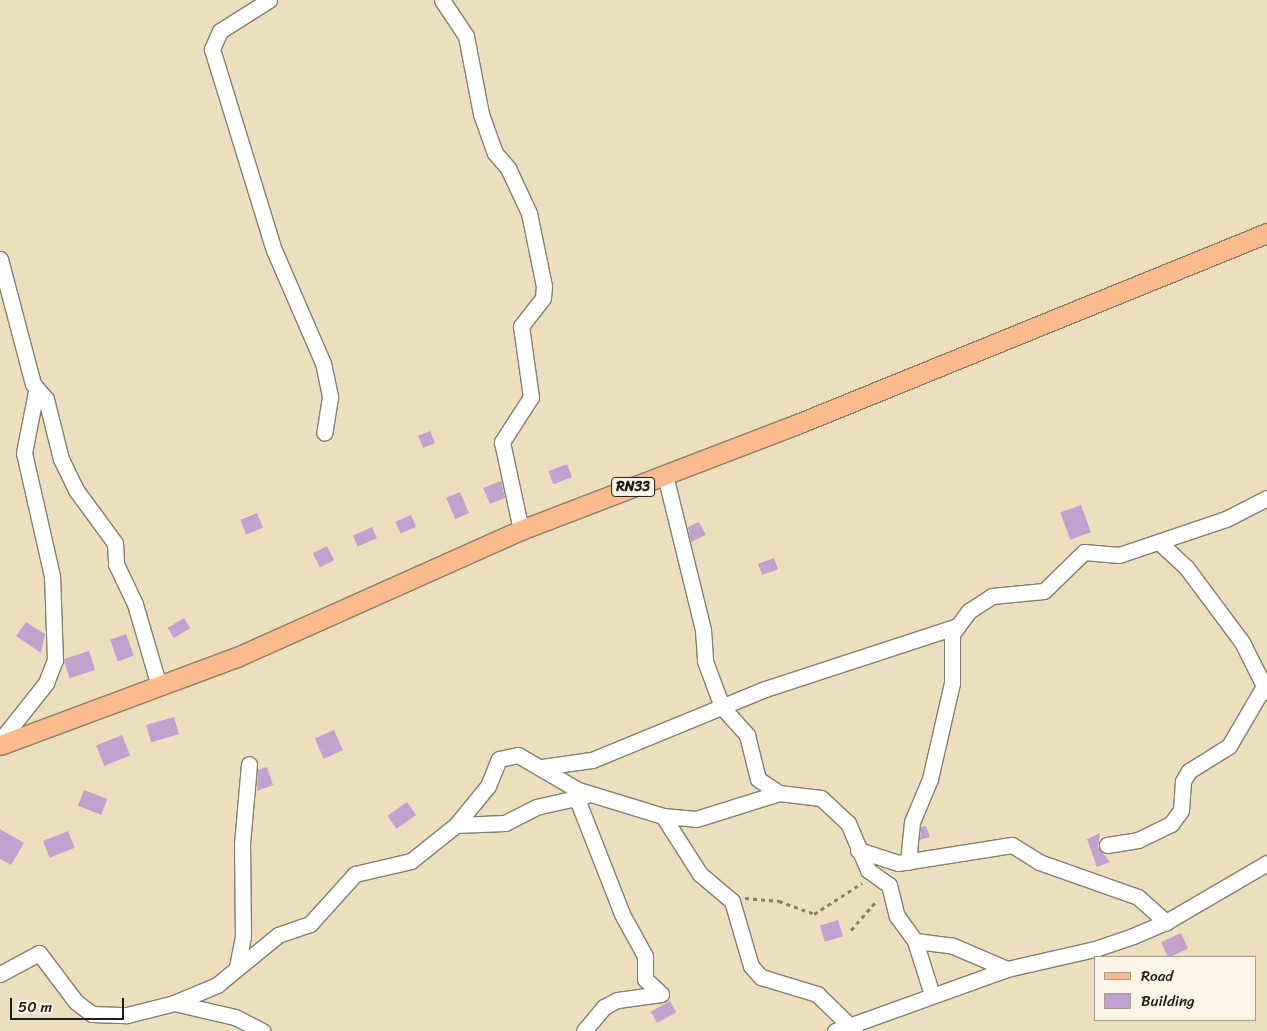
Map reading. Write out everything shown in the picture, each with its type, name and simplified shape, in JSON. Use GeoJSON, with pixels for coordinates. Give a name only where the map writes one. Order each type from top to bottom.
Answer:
{"type":"FeatureCollection","features":[{"type":"Feature","properties":{"kind":"main road","name":"RN33"},"geometry":{"type":"LineString","coordinates":[[0,745],[237,657],[521,530],[665,475],[1267,233]]}},
{"type":"Feature","properties":{"kind":"street"},"geometry":{"type":"LineString","coordinates":[[269,0],[220,31],[212,49],[274,250],[323,363],[330,397],[324,433]]}},
{"type":"Feature","properties":{"kind":"street"},"geometry":{"type":"LineString","coordinates":[[442,0],[466,36],[481,114],[495,153],[508,168],[529,213],[544,286],[543,298],[521,326],[530,398],[502,442],[521,530]]}},
{"type":"Feature","properties":{"kind":"street"},"geometry":{"type":"LineString","coordinates":[[0,259],[36,391],[24,452],[52,576],[55,660],[46,684],[0,741]]}},
{"type":"Feature","properties":{"kind":"street"},"geometry":{"type":"LineString","coordinates":[[36,391],[46,399],[61,459],[76,490],[116,542],[116,564],[135,604],[159,686]]}},
{"type":"Feature","properties":{"kind":"street"},"geometry":{"type":"LineString","coordinates":[[665,475],[703,630],[705,661],[722,707],[747,735],[758,779],[779,793]]}},
{"type":"Feature","properties":{"kind":"street"},"geometry":{"type":"LineString","coordinates":[[908,862],[912,822],[930,779],[955,667],[952,634],[968,611],[992,596],[1044,591],[1084,552],[1119,555],[1160,543],[1267,498]]}},
{"type":"Feature","properties":{"kind":"street"},"geometry":{"type":"LineString","coordinates":[[1108,845],[1138,840],[1171,824],[1181,810],[1182,781],[1188,771],[1229,746],[1266,686],[1204,590],[1160,543]]}},
{"type":"Feature","properties":{"kind":"street"},"geometry":{"type":"LineString","coordinates":[[542,767],[592,760],[722,707],[958,626]]}},
{"type":"Feature","properties":{"kind":"street"},"geometry":{"type":"LineString","coordinates":[[0,974],[39,953],[76,1002],[92,1014],[127,1015],[174,1003],[217,985],[278,935],[310,924],[346,880],[364,869],[411,861],[456,825],[488,786],[499,759],[518,755],[542,767],[561,782],[591,794],[664,816],[696,819],[779,793],[821,798],[848,823],[858,850],[876,879],[889,885],[897,916],[915,940],[932,995]]}},
{"type":"Feature","properties":{"kind":"street"},"geometry":{"type":"LineString","coordinates":[[237,967],[243,938],[242,844],[249,764]]}},
{"type":"Feature","properties":{"kind":"street"},"geometry":{"type":"LineString","coordinates":[[456,825],[505,823],[536,807],[577,799],[591,794]]}},
{"type":"Feature","properties":{"kind":"street"},"geometry":{"type":"LineString","coordinates":[[577,799],[622,914],[645,956],[645,979],[661,994],[617,1000],[604,1007],[584,1031]]}},
{"type":"Feature","properties":{"kind":"street"},"geometry":{"type":"LineString","coordinates":[[664,816],[700,874],[732,901],[752,966],[761,977],[817,994],[853,1027]]}},
{"type":"Feature","properties":{"kind":"street"},"geometry":{"type":"LineString","coordinates":[[858,850],[882,860],[908,862],[1012,845],[1039,862],[1138,898],[1166,922]]}},
{"type":"Feature","properties":{"kind":"street"},"geometry":{"type":"LineString","coordinates":[[835,1031],[853,1027],[932,995],[1007,969],[1095,949],[1166,922],[1267,863]]}},
{"type":"Feature","properties":{"kind":"street"},"geometry":{"type":"LineString","coordinates":[[915,940],[952,946],[1007,969]]}},
{"type":"Feature","properties":{"kind":"street"},"geometry":{"type":"LineString","coordinates":[[174,1003],[235,1018],[263,1031]]}},
{"type":"Feature","properties":{"kind":"path"},"geometry":{"type":"LineString","coordinates":[[732,901],[753,896],[814,914],[858,884],[876,879]]}},
{"type":"Feature","properties":{"kind":"building"},"geometry":{"type":"Polygon","coordinates":[[[430,431],[435,443],[423,448],[418,436],[430,431]]]}},
{"type":"Feature","properties":{"kind":"building"},"geometry":{"type":"Polygon","coordinates":[[[567,464],[572,477],[553,484],[548,471],[567,464]]]}},
{"type":"Feature","properties":{"kind":"building"},"geometry":{"type":"Polygon","coordinates":[[[501,481],[505,498],[490,504],[483,488],[501,481]]]}},
{"type":"Feature","properties":{"kind":"building"},"geometry":{"type":"Polygon","coordinates":[[[460,492],[469,513],[455,519],[446,498],[460,492]]]}},
{"type":"Feature","properties":{"kind":"building"},"geometry":{"type":"Polygon","coordinates":[[[1081,505],[1091,532],[1070,540],[1060,513],[1081,505]]]}},
{"type":"Feature","properties":{"kind":"building"},"geometry":{"type":"Polygon","coordinates":[[[257,513],[263,528],[246,535],[240,520],[257,513]]]}},
{"type":"Feature","properties":{"kind":"building"},"geometry":{"type":"Polygon","coordinates":[[[411,515],[416,527],[400,534],[395,522],[411,515]]]}},
{"type":"Feature","properties":{"kind":"building"},"geometry":{"type":"Polygon","coordinates":[[[699,522],[706,535],[691,542],[688,527],[699,522]]]}},
{"type":"Feature","properties":{"kind":"building"},"geometry":{"type":"Polygon","coordinates":[[[372,527],[377,538],[358,547],[353,536],[372,527]]]}},
{"type":"Feature","properties":{"kind":"building"},"geometry":{"type":"Polygon","coordinates":[[[327,546],[334,560],[320,568],[313,553],[327,546]]]}},
{"type":"Feature","properties":{"kind":"building"},"geometry":{"type":"Polygon","coordinates":[[[774,558],[778,569],[762,575],[758,564],[774,558]]]}},
{"type":"Feature","properties":{"kind":"building"},"geometry":{"type":"Polygon","coordinates":[[[184,618],[190,628],[174,638],[168,628],[184,618]]]}},
{"type":"Feature","properties":{"kind":"building"},"geometry":{"type":"Polygon","coordinates":[[[26,622],[45,634],[41,653],[16,636],[26,622]]]}},
{"type":"Feature","properties":{"kind":"building"},"geometry":{"type":"Polygon","coordinates":[[[126,634],[134,656],[118,661],[110,640],[126,634]]]}},
{"type":"Feature","properties":{"kind":"building"},"geometry":{"type":"Polygon","coordinates":[[[89,651],[95,670],[70,678],[63,659],[89,651]]]}},
{"type":"Feature","properties":{"kind":"building"},"geometry":{"type":"Polygon","coordinates":[[[174,717],[179,734],[151,742],[146,725],[174,717]]]}},
{"type":"Feature","properties":{"kind":"building"},"geometry":{"type":"Polygon","coordinates":[[[334,730],[343,750],[324,759],[315,739],[334,730]]]}},
{"type":"Feature","properties":{"kind":"building"},"geometry":{"type":"Polygon","coordinates":[[[122,735],[130,755],[104,766],[96,745],[122,735]]]}},
{"type":"Feature","properties":{"kind":"building"},"geometry":{"type":"Polygon","coordinates":[[[267,767],[273,785],[257,791],[258,770],[267,767]]]}},
{"type":"Feature","properties":{"kind":"building"},"geometry":{"type":"Polygon","coordinates":[[[84,790],[107,799],[101,815],[78,806],[84,790]]]}},
{"type":"Feature","properties":{"kind":"building"},"geometry":{"type":"Polygon","coordinates":[[[407,802],[416,815],[397,829],[387,816],[407,802]]]}},
{"type":"Feature","properties":{"kind":"building"},"geometry":{"type":"Polygon","coordinates":[[[926,826],[930,837],[920,840],[921,827],[926,826]]]}},
{"type":"Feature","properties":{"kind":"building"},"geometry":{"type":"Polygon","coordinates":[[[0,829],[24,843],[11,865],[0,859],[0,829]]]}},
{"type":"Feature","properties":{"kind":"building"},"geometry":{"type":"Polygon","coordinates":[[[68,831],[75,848],[50,858],[43,841],[68,831]]]}},
{"type":"Feature","properties":{"kind":"building"},"geometry":{"type":"Polygon","coordinates":[[[1100,833],[1098,847],[1110,862],[1097,867],[1087,839],[1100,833]]]}},
{"type":"Feature","properties":{"kind":"building"},"geometry":{"type":"Polygon","coordinates":[[[838,920],[843,936],[825,942],[820,926],[838,920]]]}},
{"type":"Feature","properties":{"kind":"building"},"geometry":{"type":"Polygon","coordinates":[[[1181,933],[1188,948],[1172,956],[1167,956],[1161,942],[1181,933]]]}},
{"type":"Feature","properties":{"kind":"building"},"geometry":{"type":"Polygon","coordinates":[[[670,1001],[676,1012],[657,1023],[651,1012],[670,1001]]]}}]}
